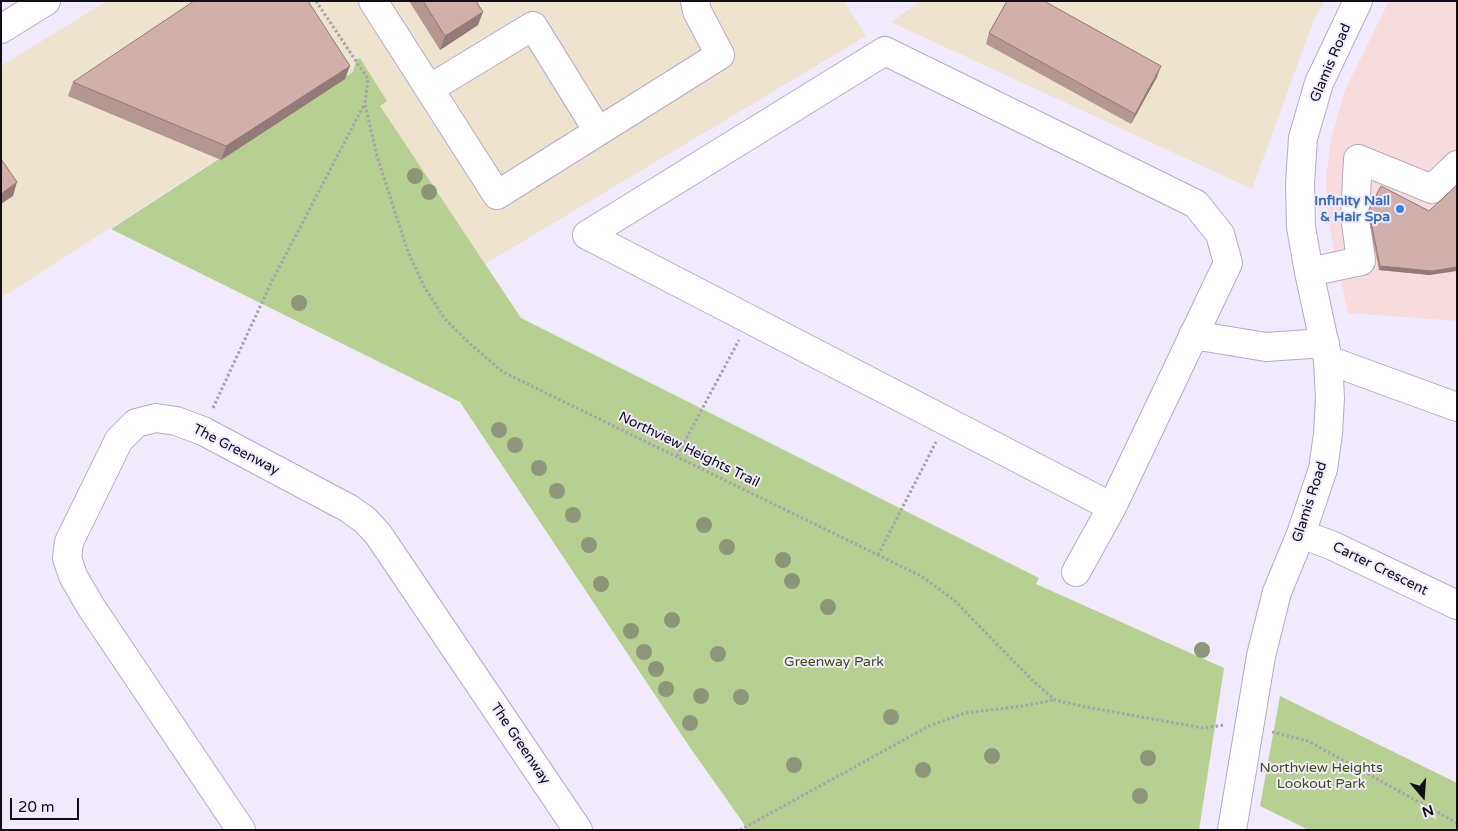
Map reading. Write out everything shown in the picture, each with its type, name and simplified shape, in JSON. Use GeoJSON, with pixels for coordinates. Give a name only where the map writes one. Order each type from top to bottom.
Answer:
{"type":"FeatureCollection","features":[{"type":"Feature","properties":{"kind":"street"},"geometry":{"type":"LineString","coordinates":[[1,29],[46,1]]}},
{"type":"Feature","properties":{"kind":"street"},"geometry":{"type":"LineString","coordinates":[[373,1],[497,195],[720,54],[697,11],[696,1]]}},
{"type":"Feature","properties":{"kind":"street","name":"Glamis Road"},"geometry":{"type":"LineString","coordinates":[[1232,830],[1261,656],[1276,592],[1301,534],[1323,469],[1326,452],[1330,398],[1326,351],[1309,272],[1301,218],[1300,184],[1303,138],[1320,84],[1358,1]]}},
{"type":"Feature","properties":{"kind":"street"},"geometry":{"type":"LineString","coordinates":[[429,89],[534,26],[598,131]]}},
{"type":"Feature","properties":{"kind":"street"},"geometry":{"type":"LineString","coordinates":[[1076,572],[1112,507],[1228,262],[1220,234],[1196,204],[885,51],[587,235],[1112,507]]}},
{"type":"Feature","properties":{"kind":"street"},"geometry":{"type":"LineString","coordinates":[[1309,272],[1361,261],[1355,215],[1358,159],[1432,189],[1457,165]]}},
{"type":"Feature","properties":{"kind":"street"},"geometry":{"type":"LineString","coordinates":[[1193,335],[1266,347],[1326,351],[1457,407]]}},
{"type":"Feature","properties":{"kind":"street","name":"The Greenway"},"geometry":{"type":"LineString","coordinates":[[240,830],[91,607],[73,576],[67,558],[69,542],[120,440],[136,424],[156,418],[176,422],[203,432],[348,508],[372,527],[578,830]]}},
{"type":"Feature","properties":{"kind":"street","name":"Carter Crescent"},"geometry":{"type":"LineString","coordinates":[[1301,534],[1331,545],[1457,606]]}},
{"type":"Feature","properties":{"kind":"path","name":"Northview Heights Trail"},"geometry":{"type":"LineString","coordinates":[[316,1],[368,79],[365,104],[377,156],[408,252],[425,288],[446,319],[469,343],[503,372],[920,576],[954,600],[1032,681],[1055,700],[1203,728],[1228,726]]}},
{"type":"Feature","properties":{"kind":"path"},"geometry":{"type":"LineString","coordinates":[[203,432],[272,281],[365,104]]}},
{"type":"Feature","properties":{"kind":"path"},"geometry":{"type":"LineString","coordinates":[[677,456],[750,320]]}},
{"type":"Feature","properties":{"kind":"path"},"geometry":{"type":"LineString","coordinates":[[878,555],[946,422]]}},
{"type":"Feature","properties":{"kind":"path"},"geometry":{"type":"LineString","coordinates":[[740,830],[929,726],[965,713],[1055,700]]}},
{"type":"Feature","properties":{"kind":"path"},"geometry":{"type":"LineString","coordinates":[[1270,731],[1308,741],[1457,823]]}},
{"type":"Feature","properties":{"kind":"shaded area"},"geometry":{"type":"Polygon","coordinates":[[[107,1],[844,1],[866,36],[485,264],[379,106],[387,101],[360,58],[356,60],[353,72],[1,298],[1,66],[107,1]]]}},
{"type":"Feature","properties":{"kind":"shaded area"},"geometry":{"type":"Polygon","coordinates":[[[921,1],[1324,1],[1313,22],[1252,189],[891,22],[921,1]]]}},
{"type":"Feature","properties":{"kind":"shaded area"},"geometry":{"type":"Polygon","coordinates":[[[1389,1],[1457,1],[1457,321],[1348,313],[1333,245],[1327,210],[1326,177],[1331,140],[1344,92],[1389,1]]]}},
{"type":"Feature","properties":{"kind":"green space","name":"Greenway Park"},"geometry":{"type":"Polygon","coordinates":[[[360,58],[387,101],[380,106],[521,318],[1039,578],[1036,584],[1224,668],[1199,830],[747,830],[460,402],[111,229],[353,72],[356,60],[360,58]]]}},
{"type":"Feature","properties":{"kind":"green space","name":"Northview Heights Lookout Park"},"geometry":{"type":"Polygon","coordinates":[[[1280,696],[1457,783],[1457,830],[1309,830],[1260,806],[1280,696]]]}},
{"type":"Feature","properties":{"kind":"building"},"geometry":{"type":"Polygon","coordinates":[[[194,1],[308,1],[350,66],[226,146],[73,82],[194,1]]]}},
{"type":"Feature","properties":{"kind":"building"},"geometry":{"type":"Polygon","coordinates":[[[423,1],[476,1],[483,12],[445,36],[423,1]]]}},
{"type":"Feature","properties":{"kind":"building"},"geometry":{"type":"Polygon","coordinates":[[[1007,1],[1044,1],[1161,66],[1135,114],[989,33],[1007,1]]]}},
{"type":"Feature","properties":{"kind":"building"},"geometry":{"type":"Polygon","coordinates":[[[1,159],[17,182],[1,194],[1,159]]]}},
{"type":"Feature","properties":{"kind":"building"},"geometry":{"type":"Polygon","coordinates":[[[1457,185],[1457,267],[1432,271],[1380,266],[1370,217],[1366,215],[1381,186],[1429,211],[1457,185]]]}},
{"type":"Feature","properties":{"kind":"place","name":"Infinity Nail & Hair Spa"},"geometry":{"type":"Point","coordinates":[1400,209]}}]}
